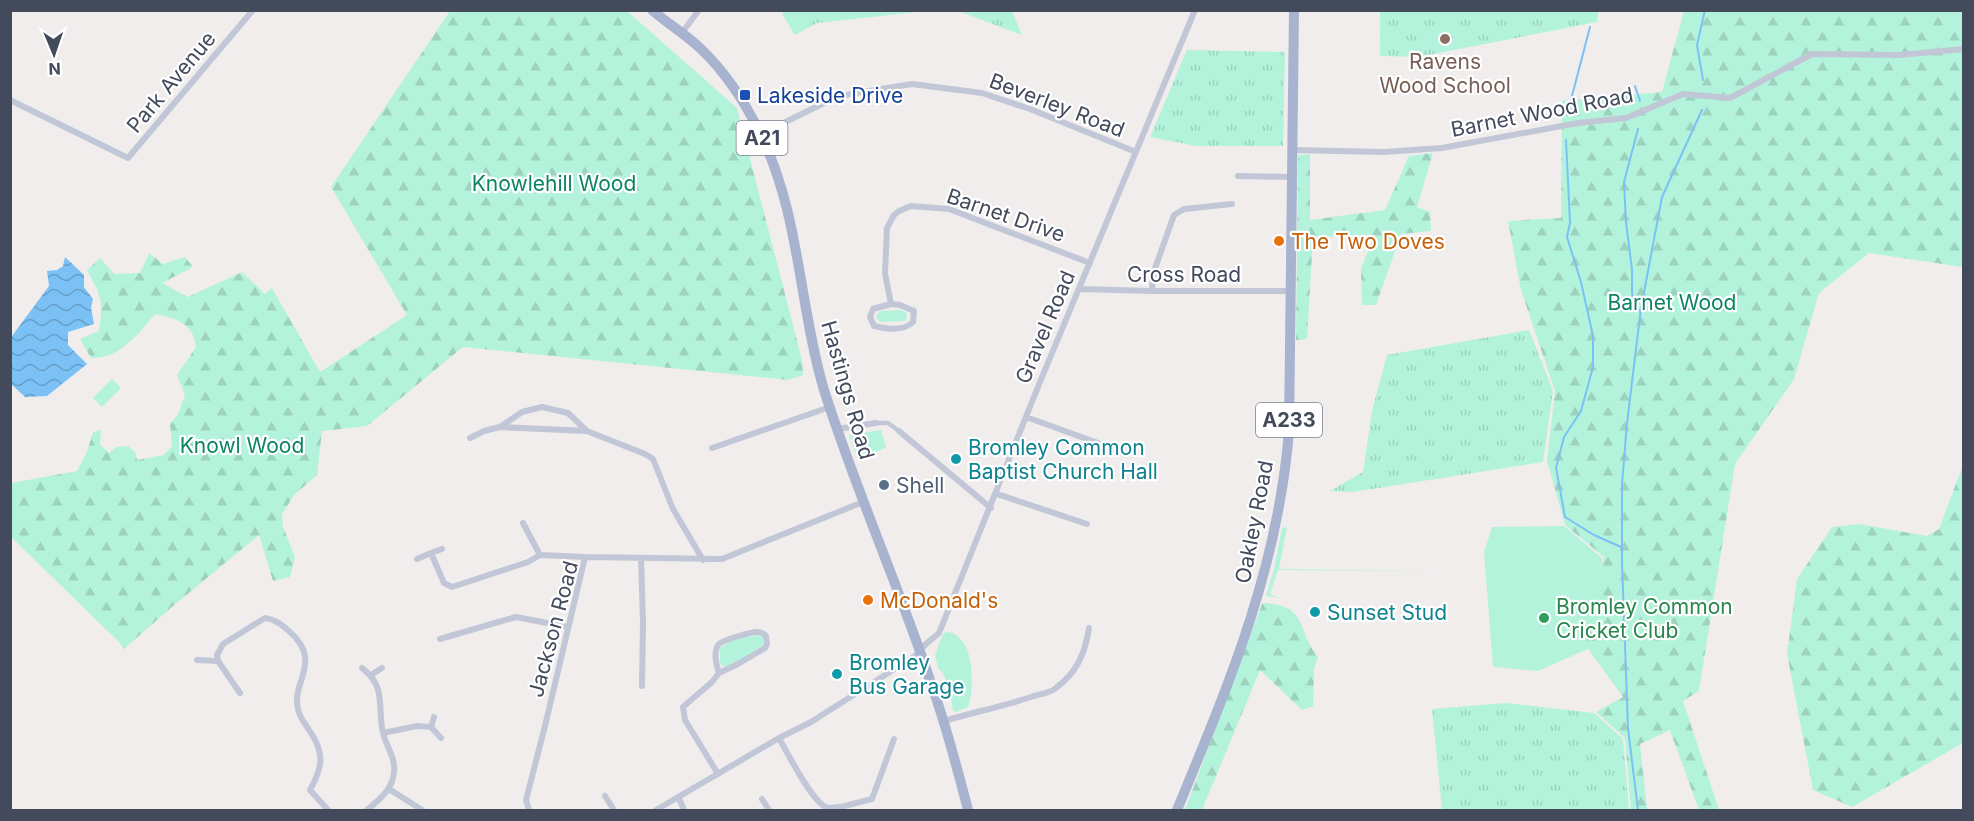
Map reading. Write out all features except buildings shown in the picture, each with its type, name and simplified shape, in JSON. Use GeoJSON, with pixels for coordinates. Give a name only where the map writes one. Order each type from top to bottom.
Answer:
{"type":"FeatureCollection","features":[{"type":"Feature","properties":{"kind":"main road","name":"Hastings Road"},"geometry":{"type":"LineString","coordinates":[[652,10],[700,48],[741,98],[761,134],[782,186],[814,349],[830,407],[862,502],[923,648],[968,810]]}},
{"type":"Feature","properties":{"kind":"main road","name":"Oakley Road"},"geometry":{"type":"LineString","coordinates":[[1177,810],[1239,654],[1258,599],[1277,524],[1283,489],[1289,431],[1294,10]]}},
{"type":"Feature","properties":{"kind":"street","name":"Park Avenue"},"geometry":{"type":"LineString","coordinates":[[10,100],[128,158],[253,10]]}},
{"type":"Feature","properties":{"kind":"street"},"geometry":{"type":"LineString","coordinates":[[681,34],[699,10]]}},
{"type":"Feature","properties":{"kind":"street","name":"Gravel Road"},"geometry":{"type":"LineString","coordinates":[[656,810],[779,738],[811,722],[923,648],[939,633],[1195,10]]}},
{"type":"Feature","properties":{"kind":"street","name":"Barnet Wood Road"},"geometry":{"type":"LineString","coordinates":[[1292,150],[1384,152],[1442,148],[1567,125],[1626,118],[1683,94],[1730,98],[1812,54],[1900,55],[1964,49]]}},
{"type":"Feature","properties":{"kind":"street","name":"Beverley Road"},"geometry":{"type":"LineString","coordinates":[[761,134],[824,103],[850,94],[912,84],[982,93],[1136,152]]}},
{"type":"Feature","properties":{"kind":"street"},"geometry":{"type":"LineString","coordinates":[[1238,176],[1291,177]]}},
{"type":"Feature","properties":{"kind":"street"},"geometry":{"type":"LineString","coordinates":[[1152,291],[1153,274],[1174,215],[1184,209],[1232,204]]}},
{"type":"Feature","properties":{"kind":"street","name":"Barnet Drive"},"geometry":{"type":"LineString","coordinates":[[891,304],[885,273],[887,228],[898,211],[911,206],[949,208],[1090,263]]}},
{"type":"Feature","properties":{"kind":"street","name":"Cross Road"},"geometry":{"type":"LineString","coordinates":[[1079,289],[1290,291]]}},
{"type":"Feature","properties":{"kind":"street"},"geometry":{"type":"LineString","coordinates":[[891,304],[914,311],[913,322],[904,328],[874,326],[870,317],[873,309],[891,304]]}},
{"type":"Feature","properties":{"kind":"street"},"geometry":{"type":"LineString","coordinates":[[500,427],[522,412],[543,407],[568,413],[587,431]]}},
{"type":"Feature","properties":{"kind":"street"},"geometry":{"type":"LineString","coordinates":[[712,448],[830,407]]}},
{"type":"Feature","properties":{"kind":"street"},"geometry":{"type":"LineString","coordinates":[[1026,417],[1123,452]]}},
{"type":"Feature","properties":{"kind":"street"},"geometry":{"type":"LineString","coordinates":[[837,429],[888,423],[991,508]]}},
{"type":"Feature","properties":{"kind":"street"},"geometry":{"type":"LineString","coordinates":[[470,438],[500,427],[587,431],[645,454],[653,459],[674,509],[703,560]]}},
{"type":"Feature","properties":{"kind":"street"},"geometry":{"type":"LineString","coordinates":[[996,494],[1087,524]]}},
{"type":"Feature","properties":{"kind":"street","name":"Jackson Road"},"geometry":{"type":"LineString","coordinates":[[529,810],[526,800],[585,557],[722,559],[862,502]]}},
{"type":"Feature","properties":{"kind":"street"},"geometry":{"type":"LineString","coordinates":[[523,523],[540,555]]}},
{"type":"Feature","properties":{"kind":"street"},"geometry":{"type":"LineString","coordinates":[[417,559],[441,549]]}},
{"type":"Feature","properties":{"kind":"street"},"geometry":{"type":"LineString","coordinates":[[430,553],[444,583],[452,587],[528,562],[540,555],[585,557]]}},
{"type":"Feature","properties":{"kind":"street"},"geometry":{"type":"LineString","coordinates":[[641,558],[642,686]]}},
{"type":"Feature","properties":{"kind":"street"},"geometry":{"type":"LineString","coordinates":[[440,639],[516,617],[568,627]]}},
{"type":"Feature","properties":{"kind":"street"},"geometry":{"type":"LineString","coordinates":[[240,693],[217,656],[223,644],[265,618],[272,619],[296,637],[303,651],[305,664],[297,708],[316,741],[321,758],[319,775],[310,790],[328,810]]}},
{"type":"Feature","properties":{"kind":"street"},"geometry":{"type":"LineString","coordinates":[[944,721],[1054,690],[1074,671],[1086,648],[1089,628]]}},
{"type":"Feature","properties":{"kind":"street"},"geometry":{"type":"LineString","coordinates":[[718,774],[685,720],[683,707],[719,673],[765,648],[767,644],[764,633],[755,632],[719,644],[716,650],[719,673]]}},
{"type":"Feature","properties":{"kind":"street"},"geometry":{"type":"LineString","coordinates":[[197,660],[218,661]]}},
{"type":"Feature","properties":{"kind":"street"},"geometry":{"type":"LineString","coordinates":[[362,668],[371,675],[380,698],[383,733],[394,767],[389,789],[367,810]]}},
{"type":"Feature","properties":{"kind":"street"},"geometry":{"type":"LineString","coordinates":[[371,675],[382,668]]}},
{"type":"Feature","properties":{"kind":"street"},"geometry":{"type":"LineString","coordinates":[[431,727],[434,717]]}},
{"type":"Feature","properties":{"kind":"street"},"geometry":{"type":"LineString","coordinates":[[383,733],[417,726],[431,727],[441,738]]}},
{"type":"Feature","properties":{"kind":"street"},"geometry":{"type":"LineString","coordinates":[[779,738],[822,809],[872,799],[894,739]]}},
{"type":"Feature","properties":{"kind":"street"},"geometry":{"type":"LineString","coordinates":[[389,789],[422,810]]}},
{"type":"Feature","properties":{"kind":"street"},"geometry":{"type":"LineString","coordinates":[[605,796],[614,810]]}},
{"type":"Feature","properties":{"kind":"street"},"geometry":{"type":"LineString","coordinates":[[679,798],[684,810]]}},
{"type":"Feature","properties":{"kind":"street"},"geometry":{"type":"LineString","coordinates":[[762,799],[769,810]]}},
{"type":"Feature","properties":{"kind":"green space"},"geometry":{"type":"Polygon","coordinates":[[[784,10],[926,11],[817,23],[795,35],[782,14],[784,10]]]}},
{"type":"Feature","properties":{"kind":"green space","name":"Ravens Wood School"},"geometry":{"type":"Polygon","coordinates":[[[1380,10],[1599,11],[1597,22],[1418,57],[1380,56],[1380,10]]]}},
{"type":"Feature","properties":{"kind":"green space","name":"Knowlehill Wood"},"geometry":{"type":"Polygon","coordinates":[[[450,11],[627,11],[737,108],[802,360],[803,375],[788,380],[463,347],[367,426],[322,431],[317,475],[294,495],[282,514],[283,527],[295,557],[290,577],[273,581],[259,535],[124,649],[11,537],[11,483],[77,471],[87,452],[93,432],[101,430],[100,445],[109,453],[116,447],[128,446],[135,452],[137,460],[164,455],[172,446],[170,424],[178,414],[185,395],[177,375],[196,347],[191,332],[176,320],[155,314],[120,350],[91,358],[80,339],[99,331],[101,305],[87,270],[100,258],[114,274],[140,273],[149,253],[163,264],[185,257],[193,267],[162,283],[188,297],[242,272],[265,294],[272,288],[320,372],[407,315],[331,187],[450,11]]]}},
{"type":"Feature","properties":{"kind":"green space"},"geometry":{"type":"Polygon","coordinates":[[[958,11],[1012,11],[1022,35],[958,11]]]}},
{"type":"Feature","properties":{"kind":"green space","name":"Barnet Wood"},"geometry":{"type":"Polygon","coordinates":[[[1684,11],[1963,11],[1963,267],[1869,253],[1819,293],[1794,379],[1735,464],[1699,691],[1683,701],[1719,810],[1699,810],[1670,730],[1640,744],[1647,810],[1631,810],[1625,738],[1596,712],[1623,697],[1584,643],[1604,557],[1565,525],[1547,461],[1555,391],[1521,290],[1508,221],[1561,218],[1562,101],[1662,92],[1684,11]]]}},
{"type":"Feature","properties":{"kind":"green space"},"geometry":{"type":"Polygon","coordinates":[[[1187,50],[1285,52],[1283,146],[1196,146],[1150,137],[1187,50]]]}},
{"type":"Feature","properties":{"kind":"green space"},"geometry":{"type":"Polygon","coordinates":[[[1433,153],[1417,207],[1430,212],[1431,231],[1401,234],[1376,305],[1362,305],[1361,268],[1375,235],[1313,237],[1307,339],[1296,340],[1298,155],[1310,154],[1310,220],[1385,210],[1409,156],[1433,153]]]}},
{"type":"Feature","properties":{"kind":"green space"},"geometry":{"type":"Polygon","coordinates":[[[901,310],[907,313],[904,321],[880,322],[876,317],[880,311],[901,310]]]}},
{"type":"Feature","properties":{"kind":"green space"},"geometry":{"type":"Polygon","coordinates":[[[1529,330],[1553,391],[1543,462],[1353,492],[1330,491],[1363,472],[1372,411],[1387,355],[1529,330]]]}},
{"type":"Feature","properties":{"kind":"green space"},"geometry":{"type":"Polygon","coordinates":[[[112,379],[121,388],[102,407],[93,398],[112,379]]]}},
{"type":"Feature","properties":{"kind":"green space"},"geometry":{"type":"Polygon","coordinates":[[[881,430],[886,447],[859,461],[849,435],[881,430]]]}},
{"type":"Feature","properties":{"kind":"green space"},"geometry":{"type":"Polygon","coordinates":[[[1963,465],[1963,743],[1852,807],[1813,790],[1787,654],[1797,579],[1832,527],[1859,524],[1927,536],[1939,529],[1963,465]]]}},
{"type":"Feature","properties":{"kind":"green space","name":"Bromley Common Cricket Club"},"geometry":{"type":"Polygon","coordinates":[[[1564,526],[1602,558],[1599,644],[1538,671],[1493,667],[1484,552],[1492,527],[1564,526]]]}},
{"type":"Feature","properties":{"kind":"green space"},"geometry":{"type":"Polygon","coordinates":[[[1287,527],[1279,569],[1445,571],[1278,570],[1270,594],[1279,598],[1266,596],[1282,528],[1287,527]]]}},
{"type":"Feature","properties":{"kind":"green space"},"geometry":{"type":"Polygon","coordinates":[[[1262,604],[1278,605],[1295,614],[1318,657],[1314,668],[1313,706],[1302,710],[1260,670],[1202,810],[1185,810],[1262,604]]]}},
{"type":"Feature","properties":{"kind":"green space"},"geometry":{"type":"Polygon","coordinates":[[[946,632],[956,635],[963,641],[968,651],[972,675],[968,707],[956,712],[953,710],[949,688],[943,673],[938,668],[935,655],[943,634],[946,632]]]}},
{"type":"Feature","properties":{"kind":"green space"},"geometry":{"type":"Polygon","coordinates":[[[760,635],[764,638],[763,645],[724,667],[720,663],[720,649],[728,643],[760,635]]]}},
{"type":"Feature","properties":{"kind":"green space"},"geometry":{"type":"Polygon","coordinates":[[[1506,703],[1594,713],[1623,739],[1629,810],[1442,810],[1432,709],[1506,703]]]}},
{"type":"Feature","properties":{"kind":"water"},"geometry":{"type":"Polygon","coordinates":[[[65,257],[84,275],[84,287],[93,299],[91,308],[94,324],[68,332],[68,345],[87,364],[47,396],[25,397],[11,384],[12,336],[49,286],[47,271],[57,270],[63,266],[65,257]]]}},
{"type":"Feature","properties":{"kind":"waterway"},"geometry":{"type":"LineString","coordinates":[[1703,80],[1697,45],[1705,10]]}},
{"type":"Feature","properties":{"kind":"waterway"},"geometry":{"type":"LineString","coordinates":[[1567,115],[1590,27]]}},
{"type":"Feature","properties":{"kind":"waterway"},"geometry":{"type":"LineString","coordinates":[[1635,86],[1640,101]]}},
{"type":"Feature","properties":{"kind":"waterway"},"geometry":{"type":"LineString","coordinates":[[1638,810],[1628,728],[1622,563],[1622,484],[1627,423],[1641,308],[1662,197],[1702,110]]}},
{"type":"Feature","properties":{"kind":"waterway"},"geometry":{"type":"LineString","coordinates":[[1638,129],[1624,182],[1633,303],[1640,311]]}},
{"type":"Feature","properties":{"kind":"waterway"},"geometry":{"type":"LineString","coordinates":[[1566,140],[1570,223],[1567,237],[1581,282],[1593,336],[1593,367],[1581,411],[1564,437],[1556,468],[1565,517],[1594,535],[1621,547]]}},
{"type":"Feature","properties":{"kind":"place","name":"Ravens Wood School"},"geometry":{"type":"Point","coordinates":[1445,39]}},
{"type":"Feature","properties":{"kind":"place","name":"Lakeside Drive"},"geometry":{"type":"Point","coordinates":[745,95]}},
{"type":"Feature","properties":{"kind":"place","name":"The Two Doves"},"geometry":{"type":"Point","coordinates":[1279,241]}},
{"type":"Feature","properties":{"kind":"place","name":"Bromley Common Baptist Church Hall"},"geometry":{"type":"Point","coordinates":[956,459]}},
{"type":"Feature","properties":{"kind":"place","name":"Shell"},"geometry":{"type":"Point","coordinates":[884,485]}},
{"type":"Feature","properties":{"kind":"place","name":"McDonald's"},"geometry":{"type":"Point","coordinates":[868,600]}},
{"type":"Feature","properties":{"kind":"place","name":"Sunset Stud"},"geometry":{"type":"Point","coordinates":[1315,612]}},
{"type":"Feature","properties":{"kind":"place","name":"Bromley Common Cricket Club"},"geometry":{"type":"Point","coordinates":[1544,618]}},
{"type":"Feature","properties":{"kind":"place","name":"Bromley Bus Garage"},"geometry":{"type":"Point","coordinates":[837,674]}},
{"type":"Feature","properties":{"kind":"park label","name":"Knowl Wood"},"geometry":{"type":"Point","coordinates":[242,445]}}]}
